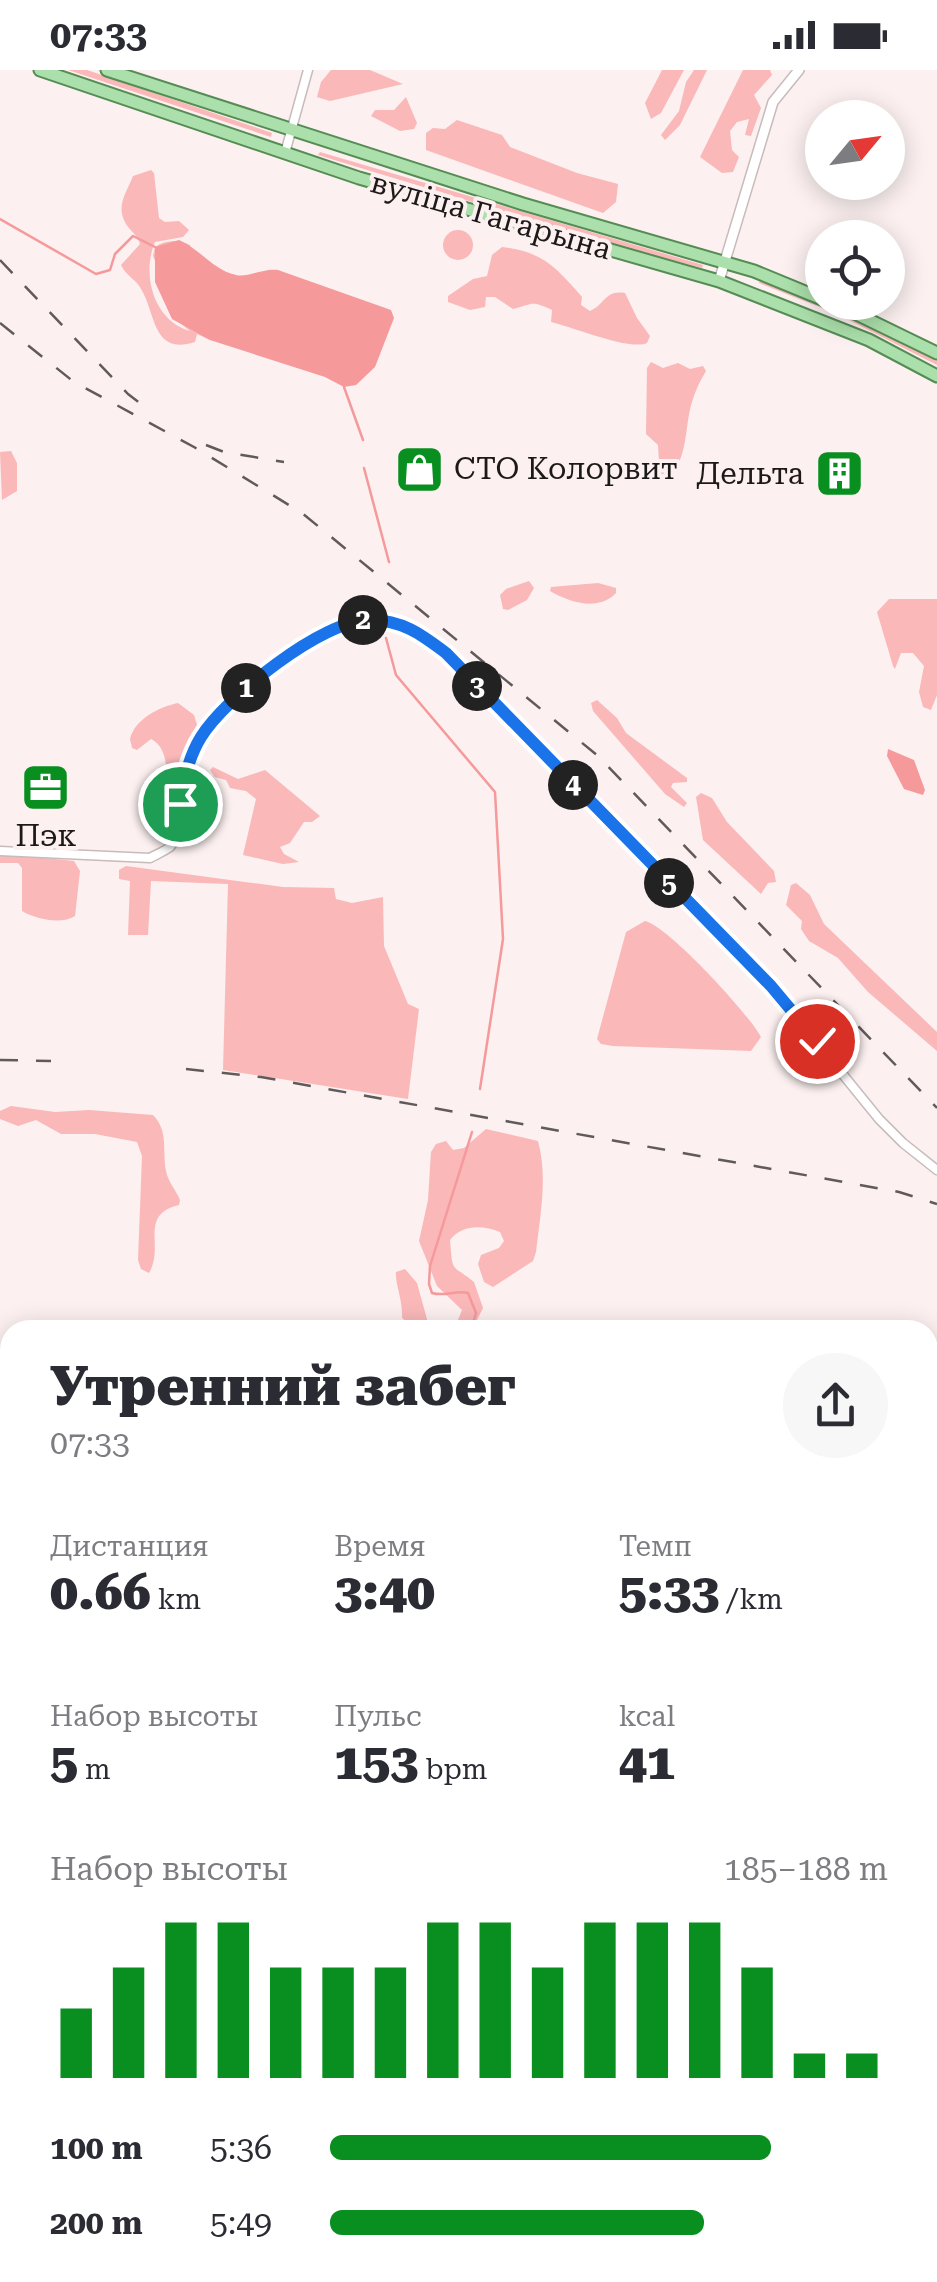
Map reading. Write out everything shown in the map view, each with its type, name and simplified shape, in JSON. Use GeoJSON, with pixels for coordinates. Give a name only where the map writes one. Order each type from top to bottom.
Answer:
{"type":"FeatureCollection","features":[{"type":"Feature","properties":{"kind":"main road","name":"вуліца Гагарына"},"geometry":{"type":"LineString","coordinates":[[40,70],[407,192],[718,281],[868,340],[937,376]]}},
{"type":"Feature","properties":{"kind":"main road","name":"вуліца Гагарына"},"geometry":{"type":"LineString","coordinates":[[107,70],[292,132],[724,263],[805,293]]}},
{"type":"Feature","properties":{"kind":"main road"},"geometry":{"type":"LineString","coordinates":[[869,320],[937,353]]}},
{"type":"Feature","properties":{"kind":"street"},"geometry":{"type":"LineString","coordinates":[[285,153],[308,70]]}},
{"type":"Feature","properties":{"kind":"street"},"geometry":{"type":"LineString","coordinates":[[718,281],[773,102],[799,70]]}},
{"type":"Feature","properties":{"kind":"street"},"geometry":{"type":"LineString","coordinates":[[0,850],[150,858],[170,847],[177,834],[186,774],[194,751],[212,720],[228,703],[332,628],[370,620],[411,626],[446,653],[771,986],[879,1119],[937,1170]]}},
{"type":"Feature","properties":{"kind":"shaded area"},"geometry":{"type":"Polygon","coordinates":[[[68,70],[87,70],[272,133],[271,137],[68,70]]]}},
{"type":"Feature","properties":{"kind":"shaded area"},"geometry":{"type":"Polygon","coordinates":[[[331,70],[370,70],[403,84],[330,101],[317,97],[321,82],[331,70]]]}},
{"type":"Feature","properties":{"kind":"shaded area"},"geometry":{"type":"Polygon","coordinates":[[[662,70],[684,70],[661,113],[651,119],[645,103],[662,70]]]}},
{"type":"Feature","properties":{"kind":"shaded area"},"geometry":{"type":"Polygon","coordinates":[[[694,70],[707,70],[680,125],[665,140],[661,135],[679,111],[686,82],[694,70]]]}},
{"type":"Feature","properties":{"kind":"shaded area"},"geometry":{"type":"Polygon","coordinates":[[[743,70],[770,70],[772,75],[754,95],[761,108],[751,136],[745,135],[749,119],[737,122],[730,131],[732,150],[739,157],[733,172],[722,173],[700,157],[743,70]]]}},
{"type":"Feature","properties":{"kind":"shaded area"},"geometry":{"type":"Polygon","coordinates":[[[406,97],[417,123],[414,129],[400,131],[371,116],[375,110],[394,110],[406,97]]]}},
{"type":"Feature","properties":{"kind":"shaded area"},"geometry":{"type":"Polygon","coordinates":[[[457,120],[502,135],[510,147],[618,184],[616,202],[603,213],[426,150],[426,133],[433,128],[445,129],[457,120]]]}},
{"type":"Feature","properties":{"kind":"shaded area"},"geometry":{"type":"Polygon","coordinates":[[[320,152],[703,265],[702,268],[617,246],[318,155],[320,152]]]}},
{"type":"Feature","properties":{"kind":"shaded area"},"geometry":{"type":"Polygon","coordinates":[[[151,170],[159,218],[165,222],[179,221],[189,230],[183,237],[155,242],[150,268],[154,295],[167,318],[190,331],[180,323],[153,256],[155,247],[163,243],[190,245],[210,340],[197,334],[195,342],[181,345],[163,338],[141,289],[121,265],[140,244],[123,217],[123,199],[133,176],[151,170]]]}},
{"type":"Feature","properties":{"kind":"shaded area"},"geometry":{"type":"Polygon","coordinates":[[[458,230],[469,234],[473,245],[469,256],[458,260],[447,256],[443,245],[447,234],[458,230]]]}},
{"type":"Feature","properties":{"kind":"shaded area"},"geometry":{"type":"Polygon","coordinates":[[[179,240],[213,264],[240,276],[278,270],[391,310],[394,318],[375,367],[356,385],[344,387],[325,377],[210,340],[172,319],[155,282],[155,247],[179,240]]]}},
{"type":"Feature","properties":{"kind":"shaded area"},"geometry":{"type":"Polygon","coordinates":[[[502,247],[548,263],[573,286],[582,297],[581,305],[590,311],[609,296],[625,293],[650,336],[647,343],[628,344],[551,322],[552,310],[536,304],[513,309],[495,297],[486,297],[485,307],[470,310],[448,302],[448,296],[473,279],[487,276],[492,255],[502,247]]]}},
{"type":"Feature","properties":{"kind":"shaded area"},"geometry":{"type":"Polygon","coordinates":[[[760,280],[805,297],[805,301],[759,283],[760,280]]]}},
{"type":"Feature","properties":{"kind":"shaded area"},"geometry":{"type":"Polygon","coordinates":[[[849,320],[859,320],[937,358],[937,365],[849,320]]]}},
{"type":"Feature","properties":{"kind":"shaded area"},"geometry":{"type":"Polygon","coordinates":[[[651,362],[663,368],[678,363],[690,369],[703,366],[706,371],[692,402],[682,454],[665,479],[660,477],[658,445],[646,434],[647,368],[651,362]]]}},
{"type":"Feature","properties":{"kind":"shaded area"},"geometry":{"type":"Polygon","coordinates":[[[11,451],[17,463],[17,491],[2,500],[0,452],[11,451]]]}},
{"type":"Feature","properties":{"kind":"shaded area"},"geometry":{"type":"Polygon","coordinates":[[[529,581],[534,588],[527,600],[503,609],[500,595],[529,581]]]}},
{"type":"Feature","properties":{"kind":"shaded area"},"geometry":{"type":"Polygon","coordinates":[[[598,583],[616,588],[616,593],[592,604],[550,591],[551,587],[598,583]]]}},
{"type":"Feature","properties":{"kind":"shaded area"},"geometry":{"type":"Polygon","coordinates":[[[889,599],[937,599],[937,695],[931,710],[923,707],[919,692],[924,666],[913,653],[901,653],[895,669],[893,666],[877,612],[889,599]]]}},
{"type":"Feature","properties":{"kind":"shaded area"},"geometry":{"type":"Polygon","coordinates":[[[597,700],[617,718],[626,733],[687,778],[687,782],[673,783],[671,787],[687,803],[684,807],[665,794],[593,711],[591,703],[597,700]]]}},
{"type":"Feature","properties":{"kind":"shaded area"},"geometry":{"type":"Polygon","coordinates":[[[178,703],[194,715],[197,725],[181,756],[167,816],[163,753],[151,739],[137,750],[132,748],[130,739],[149,715],[178,703]]]}},
{"type":"Feature","properties":{"kind":"shaded area"},"geometry":{"type":"Polygon","coordinates":[[[888,749],[914,760],[925,790],[923,795],[904,789],[887,756],[888,749]]]}},
{"type":"Feature","properties":{"kind":"shaded area"},"geometry":{"type":"Polygon","coordinates":[[[213,767],[238,779],[265,770],[320,816],[304,822],[290,843],[280,847],[284,854],[299,862],[283,864],[243,855],[256,799],[215,777],[210,770],[213,767]]]}},
{"type":"Feature","properties":{"kind":"shaded area"},"geometry":{"type":"Polygon","coordinates":[[[701,793],[712,798],[727,822],[774,871],[776,882],[768,883],[761,894],[703,840],[696,797],[701,793]]]}},
{"type":"Feature","properties":{"kind":"shaded area"},"geometry":{"type":"Polygon","coordinates":[[[0,853],[74,861],[80,871],[75,916],[48,920],[22,911],[22,868],[18,863],[0,863],[0,853]]]}},
{"type":"Feature","properties":{"kind":"shaded area"},"geometry":{"type":"Polygon","coordinates":[[[126,866],[283,887],[334,888],[336,899],[352,903],[383,897],[384,946],[408,1004],[419,1009],[408,1099],[223,1070],[228,884],[151,881],[148,935],[128,935],[130,881],[119,879],[119,870],[126,866]]]}},
{"type":"Feature","properties":{"kind":"shaded area"},"geometry":{"type":"Polygon","coordinates":[[[796,883],[810,895],[824,924],[937,1032],[937,1051],[868,992],[838,958],[809,941],[801,929],[802,921],[786,905],[791,885],[796,883]]]}},
{"type":"Feature","properties":{"kind":"shaded area"},"geometry":{"type":"Polygon","coordinates":[[[645,921],[689,954],[741,1010],[761,1037],[751,1051],[601,1044],[597,1039],[626,932],[645,921]]]}},
{"type":"Feature","properties":{"kind":"shaded area"},"geometry":{"type":"Polygon","coordinates":[[[11,1106],[55,1112],[89,1110],[153,1115],[158,1121],[167,1175],[180,1200],[179,1205],[159,1216],[149,1273],[141,1269],[138,1260],[142,1156],[137,1142],[95,1134],[61,1134],[36,1120],[18,1126],[0,1119],[0,1111],[11,1106]]]}},
{"type":"Feature","properties":{"kind":"shaded area"},"geometry":{"type":"Polygon","coordinates":[[[486,1129],[538,1141],[541,1155],[541,1211],[533,1261],[493,1287],[484,1282],[478,1264],[481,1255],[499,1248],[504,1241],[500,1232],[473,1227],[450,1240],[453,1264],[474,1282],[483,1308],[477,1320],[458,1320],[462,1310],[437,1286],[419,1241],[428,1200],[431,1152],[436,1144],[446,1141],[453,1150],[464,1148],[486,1129]]]}},
{"type":"Feature","properties":{"kind":"shaded area"},"geometry":{"type":"Polygon","coordinates":[[[405,1269],[417,1283],[427,1320],[402,1318],[396,1272],[405,1269]]]}},
{"type":"Feature","properties":{"kind":"waterway"},"geometry":{"type":"LineString","coordinates":[[0,219],[96,274],[110,270],[115,254],[133,236],[155,247]]}},
{"type":"Feature","properties":{"kind":"waterway"},"geometry":{"type":"LineString","coordinates":[[344,387],[363,440]]}},
{"type":"Feature","properties":{"kind":"waterway"},"geometry":{"type":"LineString","coordinates":[[364,468],[389,562]]}},
{"type":"Feature","properties":{"kind":"waterway"},"geometry":{"type":"LineString","coordinates":[[386,638],[396,675],[495,792],[503,939],[480,1089]]}},
{"type":"Feature","properties":{"kind":"waterway"},"geometry":{"type":"LineString","coordinates":[[472,1132],[430,1266],[429,1284],[432,1293],[468,1293],[476,1313],[474,1320]]}},
{"type":"Feature","properties":{"kind":"railway"},"geometry":{"type":"LineString","coordinates":[[0,260],[128,394],[149,410]]}},
{"type":"Feature","properties":{"kind":"railway"},"geometry":{"type":"LineString","coordinates":[[0,323],[74,382],[194,447],[302,513],[598,756],[937,1108]]}},
{"type":"Feature","properties":{"kind":"railway"},"geometry":{"type":"LineString","coordinates":[[206,445],[224,452],[284,462]]}},
{"type":"Feature","properties":{"kind":"railway"},"geometry":{"type":"LineString","coordinates":[[0,1060],[51,1061]]}},
{"type":"Feature","properties":{"kind":"railway"},"geometry":{"type":"LineString","coordinates":[[186,1069],[261,1077],[899,1192],[937,1204]]}},
{"type":"Feature","properties":{"kind":"place","name":"СТО Колорвит"},"geometry":{"type":"Point","coordinates":[419,469]}},
{"type":"Feature","properties":{"kind":"place","name":"Дельта"},"geometry":{"type":"Point","coordinates":[839,474]}},
{"type":"Feature","properties":{"kind":"place","name":"Пэк"},"geometry":{"type":"Point","coordinates":[46,787]}},
{"type":"Feature","properties":{"kind":"route"},"geometry":{"type":"LineString","coordinates":[[180,804],[186,774],[200,739],[212,720],[246,688],[332,628],[370,620],[411,626],[446,653],[771,986],[817,1041]]}}]}
